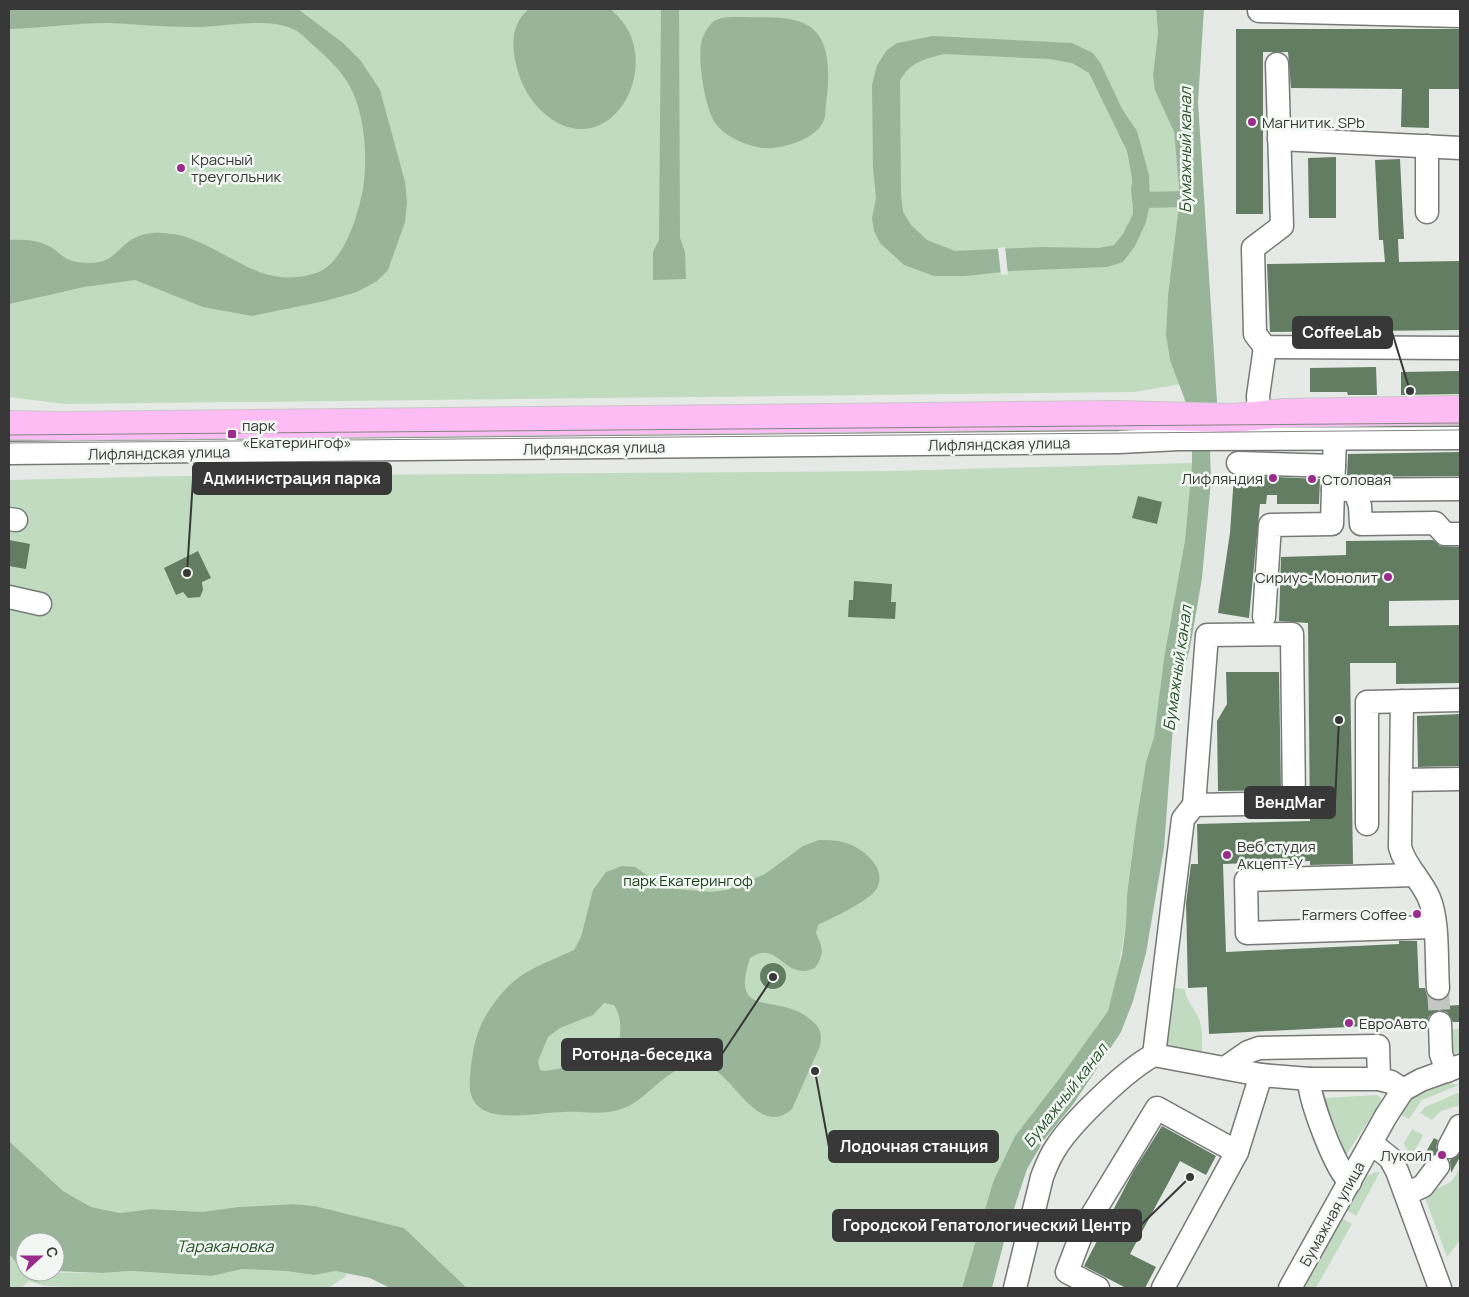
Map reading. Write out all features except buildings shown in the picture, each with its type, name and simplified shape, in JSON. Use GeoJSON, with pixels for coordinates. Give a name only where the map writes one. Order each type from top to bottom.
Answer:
{"type":"FeatureCollection","features":[{"type":"Feature","properties":{"kind":"main road"},"geometry":{"type":"LineString","coordinates":[[1179,428],[1243,424],[1284,413],[1460,410]]}},
{"type":"Feature","properties":{"kind":"main road","name":"Лифляндская улица"},"geometry":{"type":"LineString","coordinates":[[9,425],[1117,415],[1179,428]]}},
{"type":"Feature","properties":{"kind":"street"},"geometry":{"type":"LineString","coordinates":[[1259,10],[1460,16]]}},
{"type":"Feature","properties":{"kind":"street"},"geometry":{"type":"LineString","coordinates":[[1277,64],[1282,226],[1253,248],[1255,334],[1265,347],[1258,396],[1243,424],[1335,439],[1460,438]]}},
{"type":"Feature","properties":{"kind":"street"},"geometry":{"type":"LineString","coordinates":[[1279,139],[1460,148]]}},
{"type":"Feature","properties":{"kind":"street"},"geometry":{"type":"LineString","coordinates":[[1427,212],[1428,146]]}},
{"type":"Feature","properties":{"kind":"street"},"geometry":{"type":"LineString","coordinates":[[1265,347],[1460,348]]}},
{"type":"Feature","properties":{"kind":"street","name":"Лифляндская улица"},"geometry":{"type":"LineString","coordinates":[[9,453],[1109,442],[1179,428]]}},
{"type":"Feature","properties":{"kind":"street"},"geometry":{"type":"LineString","coordinates":[[1335,439],[1334,466],[1344,490],[1360,506],[1361,524],[1435,523],[1445,534],[1460,534]]}},
{"type":"Feature","properties":{"kind":"street"},"geometry":{"type":"LineString","coordinates":[[1238,463],[1334,466]]}},
{"type":"Feature","properties":{"kind":"street"},"geometry":{"type":"LineString","coordinates":[[1344,490],[1460,489]]}},
{"type":"Feature","properties":{"kind":"street"},"geometry":{"type":"LineString","coordinates":[[1264,617],[1270,524],[1332,524],[1344,490]]}},
{"type":"Feature","properties":{"kind":"street"},"geometry":{"type":"LineString","coordinates":[[9,597],[40,604]]}},
{"type":"Feature","properties":{"kind":"street"},"geometry":{"type":"LineString","coordinates":[[1154,1054],[1183,819],[1194,805],[1207,635],[1292,634],[1294,803],[1194,805]]}},
{"type":"Feature","properties":{"kind":"street"},"geometry":{"type":"LineString","coordinates":[[1367,824],[1367,702],[1460,700]]}},
{"type":"Feature","properties":{"kind":"street"},"geometry":{"type":"LineString","coordinates":[[1402,701],[1400,847],[1403,860],[1429,897],[1433,910],[1438,988]]}},
{"type":"Feature","properties":{"kind":"street"},"geometry":{"type":"LineString","coordinates":[[1401,780],[1460,779]]}},
{"type":"Feature","properties":{"kind":"street"},"geometry":{"type":"LineString","coordinates":[[1415,875],[1246,880],[1247,933],[1434,926]]}},
{"type":"Feature","properties":{"kind":"street"},"geometry":{"type":"LineString","coordinates":[[1015,1288],[1042,1177],[1048,1160],[1058,1144],[1078,1121],[1131,1070],[1154,1054],[1261,1075],[1309,1079],[1379,1079],[1391,1082],[1403,1090],[1421,1080],[1454,1069],[1441,1054],[1440,1022]]}},
{"type":"Feature","properties":{"kind":"street"},"geometry":{"type":"LineString","coordinates":[[1225,1068],[1248,1052],[1259,1048],[1378,1046],[1379,1079]]}},
{"type":"Feature","properties":{"kind":"street"},"geometry":{"type":"LineString","coordinates":[[1163,1288],[1237,1152],[1261,1075]]}},
{"type":"Feature","properties":{"kind":"street"},"geometry":{"type":"LineString","coordinates":[[1309,1079],[1311,1098],[1340,1172],[1350,1182]]}},
{"type":"Feature","properties":{"kind":"street","name":"Бумажная улица"},"geometry":{"type":"LineString","coordinates":[[1290,1288],[1403,1090]]}},
{"type":"Feature","properties":{"kind":"street"},"geometry":{"type":"LineString","coordinates":[[1098,1288],[1067,1272],[1083,1230],[1157,1108],[1237,1152]]}},
{"type":"Feature","properties":{"kind":"street"},"geometry":{"type":"LineString","coordinates":[[1449,1147],[1460,1126]]}},
{"type":"Feature","properties":{"kind":"street"},"geometry":{"type":"LineString","coordinates":[[1371,1144],[1390,1158],[1406,1194],[1440,1288]]}},
{"type":"Feature","properties":{"kind":"street"},"geometry":{"type":"LineString","coordinates":[[1406,1194],[1423,1186],[1438,1166]]}},
{"type":"Feature","properties":{"kind":"green space"},"geometry":{"type":"Polygon","coordinates":[[[9,9],[1156,9],[1158,33],[1153,75],[1174,132],[1180,189],[1168,295],[1166,335],[1170,360],[1180,384],[1135,392],[65,404],[9,397],[9,9]]]}},
{"type":"Feature","properties":{"kind":"green space","name":"парк Екатерингоф"},"geometry":{"type":"Polygon","coordinates":[[[1192,463],[1185,540],[1164,658],[1154,737],[1146,762],[1136,824],[1127,895],[1126,925],[1115,988],[1108,1011],[1015,1136],[993,1182],[962,1288],[467,1288],[404,1228],[315,1206],[293,1204],[238,1207],[202,1212],[151,1209],[120,1213],[91,1207],[63,1191],[9,1141],[9,480],[178,476],[891,471],[1192,463]]]}},
{"type":"Feature","properties":{"kind":"green space"},"geometry":{"type":"Polygon","coordinates":[[[1168,987],[1185,989],[1200,1022],[1202,1055],[1162,1050],[1168,987]]]}},
{"type":"Feature","properties":{"kind":"green space"},"geometry":{"type":"Polygon","coordinates":[[[1460,1028],[1460,1055],[1452,1052],[1448,1031],[1460,1028]]]}},
{"type":"Feature","properties":{"kind":"green space"},"geometry":{"type":"Polygon","coordinates":[[[1444,1082],[1459,1085],[1422,1100],[1409,1119],[1399,1114],[1418,1094],[1444,1082]]]}},
{"type":"Feature","properties":{"kind":"green space"},"geometry":{"type":"Polygon","coordinates":[[[1460,1092],[1460,1105],[1441,1111],[1432,1120],[1420,1113],[1425,1107],[1460,1092]]]}},
{"type":"Feature","properties":{"kind":"green space"},"geometry":{"type":"Polygon","coordinates":[[[1377,1095],[1381,1098],[1380,1103],[1346,1155],[1324,1098],[1377,1095]]]}},
{"type":"Feature","properties":{"kind":"green space"},"geometry":{"type":"Polygon","coordinates":[[[1412,1129],[1423,1135],[1411,1158],[1404,1143],[1412,1129]]]}},
{"type":"Feature","properties":{"kind":"green space"},"geometry":{"type":"Polygon","coordinates":[[[1460,1169],[1460,1240],[1447,1257],[1424,1195],[1451,1182],[1460,1169]]]}},
{"type":"Feature","properties":{"kind":"green space"},"geometry":{"type":"Polygon","coordinates":[[[1375,1172],[1380,1172],[1356,1216],[1346,1210],[1366,1177],[1375,1172]]]}},
{"type":"Feature","properties":{"kind":"green space"},"geometry":{"type":"Polygon","coordinates":[[[1341,1218],[1352,1224],[1316,1288],[1302,1288],[1341,1218]]]}},
{"type":"Feature","properties":{"kind":"green space"},"geometry":{"type":"Polygon","coordinates":[[[9,1254],[15,1261],[15,1282],[28,1282],[21,1288],[9,1288],[9,1254]]]}},
{"type":"Feature","properties":{"kind":"green space"},"geometry":{"type":"Polygon","coordinates":[[[242,1269],[286,1271],[314,1275],[336,1271],[347,1273],[345,1277],[328,1288],[94,1288],[45,1286],[32,1282],[65,1282],[65,1273],[131,1271],[212,1276],[242,1269]]]}},
{"type":"Feature","properties":{"kind":"water"},"geometry":{"type":"Polygon","coordinates":[[[9,9],[298,9],[343,43],[361,61],[380,90],[405,182],[407,203],[405,222],[388,270],[377,281],[357,292],[325,301],[252,316],[203,307],[135,280],[84,287],[9,304],[10,240],[40,242],[51,247],[67,259],[90,263],[108,259],[128,242],[142,235],[166,233],[189,238],[265,274],[297,277],[316,273],[326,268],[334,260],[342,249],[353,225],[363,189],[365,149],[362,120],[354,94],[348,83],[328,59],[296,30],[270,23],[170,27],[96,23],[9,29],[9,9]]]}},
{"type":"Feature","properties":{"kind":"water"},"geometry":{"type":"Polygon","coordinates":[[[529,9],[610,9],[627,29],[635,52],[635,76],[627,98],[613,116],[595,127],[574,128],[550,118],[533,101],[521,80],[516,64],[513,41],[519,21],[529,9]]]}},
{"type":"Feature","properties":{"kind":"water"},"geometry":{"type":"Polygon","coordinates":[[[661,9],[679,9],[680,238],[685,252],[686,279],[653,280],[653,252],[659,240],[661,9]]]}},
{"type":"Feature","properties":{"kind":"water","name":"Бумажный канал"},"geometry":{"type":"Polygon","coordinates":[[[1156,9],[1204,9],[1198,102],[1217,402],[1210,450],[1211,481],[1202,578],[1190,648],[1178,693],[1173,726],[1164,848],[1146,953],[1133,1001],[1121,1032],[1074,1103],[1044,1140],[1027,1169],[1007,1230],[992,1288],[962,1288],[993,1182],[1015,1136],[1108,1011],[1122,955],[1136,824],[1146,762],[1154,737],[1164,658],[1185,540],[1192,463],[1192,419],[1170,360],[1166,335],[1168,295],[1180,197],[1174,132],[1155,90],[1153,75],[1158,33],[1156,9]]]}},
{"type":"Feature","properties":{"kind":"water"},"geometry":{"type":"Polygon","coordinates":[[[744,17],[785,18],[800,22],[815,31],[821,40],[825,50],[828,72],[825,117],[815,132],[802,140],[773,148],[750,145],[727,134],[716,124],[712,117],[702,74],[701,44],[708,28],[717,19],[744,17]]]}},
{"type":"Feature","properties":{"kind":"water"},"geometry":{"type":"Polygon","coordinates":[[[933,36],[1072,43],[1093,53],[1101,64],[1122,109],[1137,131],[1149,175],[1150,204],[1146,222],[1135,246],[1123,262],[1107,267],[1012,271],[965,276],[934,276],[904,265],[880,243],[874,231],[872,218],[876,198],[873,168],[872,85],[877,65],[887,50],[897,43],[933,36]],[[944,54],[913,65],[904,74],[900,80],[901,194],[903,212],[911,225],[927,240],[955,251],[1041,247],[1099,248],[1114,245],[1123,234],[1133,214],[1132,178],[1127,151],[1089,73],[1072,63],[1049,59],[944,54]]]}},
{"type":"Feature","properties":{"kind":"water"},"geometry":{"type":"Polygon","coordinates":[[[819,840],[849,844],[862,851],[873,861],[877,867],[879,881],[877,888],[867,898],[818,925],[816,933],[822,955],[815,968],[805,971],[795,969],[772,954],[758,954],[750,958],[745,978],[746,991],[751,998],[798,1012],[811,1020],[820,1032],[820,1046],[792,1109],[779,1116],[767,1116],[756,1110],[712,1068],[701,1064],[679,1069],[633,1103],[624,1108],[609,1112],[503,1115],[489,1112],[478,1106],[471,1094],[470,1077],[475,1043],[480,1027],[488,1012],[507,988],[525,973],[574,950],[581,937],[593,890],[606,872],[622,866],[635,867],[666,888],[711,892],[727,890],[765,874],[803,846],[819,840]],[[604,1003],[593,1015],[560,1028],[548,1037],[538,1061],[540,1070],[548,1071],[591,1065],[608,1058],[618,1045],[620,1035],[620,1019],[614,1005],[604,1003]]]}},
{"type":"Feature","properties":{"kind":"water","name":"Таракановка"},"geometry":{"type":"Polygon","coordinates":[[[9,1141],[63,1191],[91,1207],[120,1213],[151,1209],[202,1212],[238,1207],[293,1204],[315,1206],[404,1228],[467,1288],[390,1288],[370,1278],[336,1271],[314,1275],[286,1271],[242,1269],[212,1276],[131,1271],[102,1273],[65,1271],[65,1232],[15,1232],[15,1261],[9,1254],[9,1141]]]}},
{"type":"Feature","properties":{"kind":"pier"},"geometry":{"type":"Polygon","coordinates":[[[1005,247],[1008,274],[1001,275],[998,248],[1005,247]]]}},
{"type":"Feature","properties":{"kind":"waterway","name":"Бумажный канал"},"geometry":{"type":"LineString","coordinates":[[1139,188],[1140,200],[1188,199]]}},
{"type":"Feature","properties":{"kind":"tunnel"},"geometry":{"type":"LineString","coordinates":[[1438,988],[1440,1023]]}},
{"type":"Feature","properties":{"kind":"tram line"},"geometry":{"type":"LineString","coordinates":[[9,435],[1460,423]]}},
{"type":"Feature","properties":{"kind":"tram line"},"geometry":{"type":"LineString","coordinates":[[9,443],[1460,430]]}},
{"type":"Feature","properties":{"kind":"place","name":"Магнитик. SPb"},"geometry":{"type":"Point","coordinates":[1252,122]}},
{"type":"Feature","properties":{"kind":"place","name":"Красный треугольник"},"geometry":{"type":"Point","coordinates":[181,168]}},
{"type":"Feature","properties":{"kind":"place","name":"CoffeeLab"},"geometry":{"type":"Point","coordinates":[1410,391]}},
{"type":"Feature","properties":{"kind":"place","name":"парк «Екатерингоф»"},"geometry":{"type":"Point","coordinates":[232,434]}},
{"type":"Feature","properties":{"kind":"place","name":"Лифляндия"},"geometry":{"type":"Point","coordinates":[1273,478]}},
{"type":"Feature","properties":{"kind":"place","name":"Столовая"},"geometry":{"type":"Point","coordinates":[1312,479]}},
{"type":"Feature","properties":{"kind":"place","name":"Администрация парка"},"geometry":{"type":"Point","coordinates":[187,573]}},
{"type":"Feature","properties":{"kind":"place","name":"Сириус-Монолит"},"geometry":{"type":"Point","coordinates":[1388,577]}},
{"type":"Feature","properties":{"kind":"place","name":"ВендМаг"},"geometry":{"type":"Point","coordinates":[1339,720]}},
{"type":"Feature","properties":{"kind":"place","name":"Веб студия Акцепт-У"},"geometry":{"type":"Point","coordinates":[1227,855]}},
{"type":"Feature","properties":{"kind":"place","name":"Farmers Coffee"},"geometry":{"type":"Point","coordinates":[1417,914]}},
{"type":"Feature","properties":{"kind":"place","name":"Ротонда-беседка"},"geometry":{"type":"Point","coordinates":[773,977]}},
{"type":"Feature","properties":{"kind":"place","name":"ЕвроАвто"},"geometry":{"type":"Point","coordinates":[1349,1023]}},
{"type":"Feature","properties":{"kind":"place","name":"Лодочная станция"},"geometry":{"type":"Point","coordinates":[815,1071]}},
{"type":"Feature","properties":{"kind":"place","name":"Лукойл"},"geometry":{"type":"Point","coordinates":[1442,1155]}},
{"type":"Feature","properties":{"kind":"place","name":"Городской Гепатологический Центр"},"geometry":{"type":"Point","coordinates":[1190,1177]}}]}
